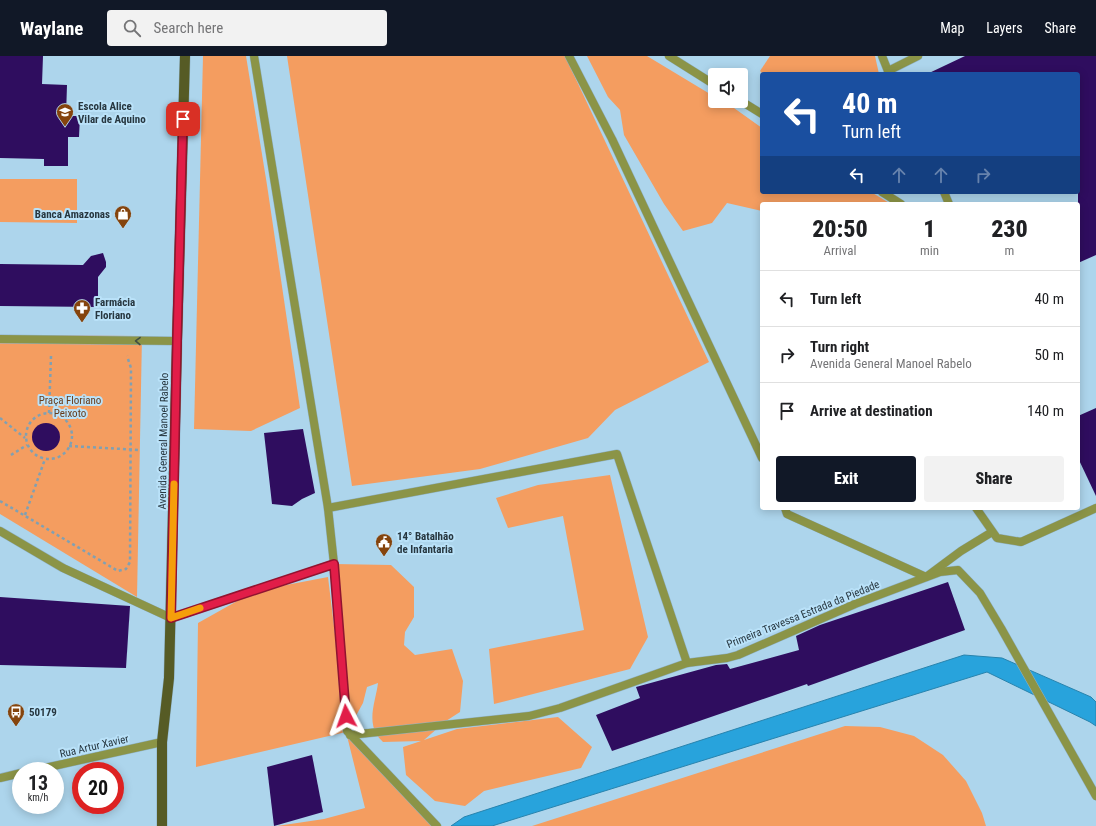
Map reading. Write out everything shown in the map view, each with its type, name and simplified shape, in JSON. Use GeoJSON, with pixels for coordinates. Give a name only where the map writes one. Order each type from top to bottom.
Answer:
{"type":"FeatureCollection","features":[{"type":"Feature","properties":{"kind":"main road","name":"Avenida General Manoel Rabelo"},"geometry":{"type":"LineString","coordinates":[[162,826],[162,742],[169,678],[171,618],[185,56]]}},
{"type":"Feature","properties":{"kind":"street"},"geometry":{"type":"LineString","coordinates":[[254,56],[328,508],[334,564],[347,731],[437,826]]}},
{"type":"Feature","properties":{"kind":"street"},"geometry":{"type":"LineString","coordinates":[[569,56],[612,139],[760,454]]}},
{"type":"Feature","properties":{"kind":"street"},"geometry":{"type":"LineString","coordinates":[[669,56],[708,81]]}},
{"type":"Feature","properties":{"kind":"street"},"geometry":{"type":"LineString","coordinates":[[882,56],[889,72]]}},
{"type":"Feature","properties":{"kind":"street"},"geometry":{"type":"LineString","coordinates":[[891,72],[918,56]]}},
{"type":"Feature","properties":{"kind":"street"},"geometry":{"type":"LineString","coordinates":[[748,105],[760,113]]}},
{"type":"Feature","properties":{"kind":"street"},"geometry":{"type":"LineString","coordinates":[[885,194],[898,202]]}},
{"type":"Feature","properties":{"kind":"street"},"geometry":{"type":"LineString","coordinates":[[0,339],[177,341]]}},
{"type":"Feature","properties":{"kind":"street"},"geometry":{"type":"LineString","coordinates":[[328,508],[617,454],[687,663]]}},
{"type":"Feature","properties":{"kind":"street"},"geometry":{"type":"LineString","coordinates":[[977,510],[997,538],[1021,542],[1096,508]]}},
{"type":"Feature","properties":{"kind":"street"},"geometry":{"type":"LineString","coordinates":[[786,510],[788,514],[926,577],[961,550],[992,532]]}},
{"type":"Feature","properties":{"kind":"street"},"geometry":{"type":"LineString","coordinates":[[0,531],[63,568],[171,618],[334,564]]}},
{"type":"Feature","properties":{"kind":"street","name":"Primeira Travessa Estrada da Piedade"},"geometry":{"type":"LineString","coordinates":[[350,735],[529,716],[560,708],[687,663],[727,658],[738,655],[855,604],[940,572],[958,570],[980,593],[1002,628],[1052,720],[1096,796]]}},
{"type":"Feature","properties":{"kind":"street","name":"Rua Artur Xavier"},"geometry":{"type":"LineString","coordinates":[[64,764],[162,742]]}},
{"type":"Feature","properties":{"kind":"street"},"geometry":{"type":"LineString","coordinates":[[0,778],[12,775]]}},
{"type":"Feature","properties":{"kind":"path"},"geometry":{"type":"LineString","coordinates":[[49,413],[51,352]]}},
{"type":"Feature","properties":{"kind":"path"},"geometry":{"type":"LineString","coordinates":[[0,501],[118,571],[126,569],[130,562],[132,368],[128,357],[124,354]]}},
{"type":"Feature","properties":{"kind":"path"},"geometry":{"type":"LineString","coordinates":[[49,413],[56,414],[63,418],[68,424],[72,439],[65,452],[59,457],[45,459],[32,452],[27,446],[26,438],[26,431],[29,424],[42,414],[49,413]]}},
{"type":"Feature","properties":{"kind":"path"},"geometry":{"type":"LineString","coordinates":[[0,418],[26,438]]}},
{"type":"Feature","properties":{"kind":"path"},"geometry":{"type":"LineString","coordinates":[[11,455],[27,446]]}},
{"type":"Feature","properties":{"kind":"path"},"geometry":{"type":"LineString","coordinates":[[69,446],[140,450]]}},
{"type":"Feature","properties":{"kind":"path"},"geometry":{"type":"LineString","coordinates":[[25,516],[45,459]]}},
{"type":"Feature","properties":{"kind":"green space"},"geometry":{"type":"Polygon","coordinates":[[[203,56],[246,56],[300,408],[251,431],[194,429],[203,56]]]}},
{"type":"Feature","properties":{"kind":"green space"},"geometry":{"type":"Polygon","coordinates":[[[287,56],[565,56],[709,362],[615,410],[588,438],[480,469],[352,486],[287,56]]]}},
{"type":"Feature","properties":{"kind":"green space"},"geometry":{"type":"Polygon","coordinates":[[[587,56],[647,56],[708,93],[708,108],[734,108],[760,127],[760,194],[874,194],[888,202],[760,202],[760,211],[727,203],[712,223],[683,231],[664,204],[624,135],[620,110],[608,97],[587,56]]]}},
{"type":"Feature","properties":{"kind":"green space"},"geometry":{"type":"Polygon","coordinates":[[[770,56],[875,56],[879,72],[761,72],[760,71],[770,56]]]}},
{"type":"Feature","properties":{"kind":"green space"},"geometry":{"type":"Polygon","coordinates":[[[0,179],[77,179],[77,223],[0,222],[0,179]]]}},
{"type":"Feature","properties":{"kind":"green space","name":"Praça Floriano Peixoto"},"geometry":{"type":"Polygon","coordinates":[[[0,335],[142,336],[137,597],[0,514],[0,335]]]}},
{"type":"Feature","properties":{"kind":"green space"},"geometry":{"type":"Polygon","coordinates":[[[610,475],[648,637],[630,669],[494,704],[489,649],[584,630],[563,516],[508,528],[496,498],[538,485],[610,475]]]}},
{"type":"Feature","properties":{"kind":"green space"},"geometry":{"type":"Polygon","coordinates":[[[334,564],[391,565],[414,587],[414,617],[405,632],[404,645],[415,655],[452,649],[463,681],[460,712],[446,721],[424,740],[457,729],[558,717],[592,747],[581,768],[484,791],[465,806],[435,801],[406,775],[403,747],[421,741],[383,742],[374,729],[372,716],[378,683],[367,687],[363,703],[347,732],[435,826],[277,826],[324,819],[365,808],[346,732],[196,767],[198,623],[255,591],[328,577],[345,717],[334,564]]]}},
{"type":"Feature","properties":{"kind":"green space"},"geometry":{"type":"Polygon","coordinates":[[[845,726],[880,727],[914,736],[943,755],[966,781],[982,813],[986,826],[532,826],[845,726]]]}},
{"type":"Feature","properties":{"kind":"water"},"geometry":{"type":"Polygon","coordinates":[[[964,655],[1002,658],[1091,697],[1096,702],[1096,726],[987,672],[492,826],[451,826],[464,817],[964,655]]]}},
{"type":"Feature","properties":{"kind":"building"},"geometry":{"type":"Polygon","coordinates":[[[0,56],[43,56],[42,84],[67,85],[66,116],[80,116],[79,137],[68,137],[68,166],[44,166],[44,159],[0,158],[0,56]]]}},
{"type":"Feature","properties":{"kind":"building"},"geometry":{"type":"Polygon","coordinates":[[[965,56],[1096,56],[1096,255],[1080,262],[1080,202],[1078,202],[1078,194],[1080,194],[1080,72],[931,72],[965,56]]]}},
{"type":"Feature","properties":{"kind":"building"},"geometry":{"type":"Polygon","coordinates":[[[103,253],[106,267],[98,277],[98,307],[0,306],[0,264],[83,265],[91,256],[103,253]]]}},
{"type":"Feature","properties":{"kind":"building"},"geometry":{"type":"Polygon","coordinates":[[[1096,408],[1096,496],[1080,462],[1080,415],[1096,408]]]}},
{"type":"Feature","properties":{"kind":"building"},"geometry":{"type":"Polygon","coordinates":[[[46,423],[56,427],[60,437],[56,447],[46,451],[36,447],[32,437],[36,427],[46,423]]]}},
{"type":"Feature","properties":{"kind":"building"},"geometry":{"type":"Polygon","coordinates":[[[303,429],[315,493],[292,506],[272,504],[264,433],[303,429]]]}},
{"type":"Feature","properties":{"kind":"building"},"geometry":{"type":"Polygon","coordinates":[[[948,582],[965,630],[808,686],[807,684],[612,751],[596,715],[640,698],[636,687],[716,665],[727,664],[730,669],[799,650],[796,636],[820,625],[948,582]]]}},
{"type":"Feature","properties":{"kind":"building"},"geometry":{"type":"Polygon","coordinates":[[[0,597],[130,606],[126,668],[0,665],[0,597]]]}},
{"type":"Feature","properties":{"kind":"building"},"geometry":{"type":"Polygon","coordinates":[[[312,755],[323,812],[274,826],[267,767],[312,755]]]}},
{"type":"Feature","properties":{"kind":"slow traffic"},"geometry":{"type":"LineString","coordinates":[[174,484],[171,618],[200,608]]}},
{"type":"Feature","properties":{"kind":"place","name":"Escola Alice Vilar de Aquino"},"geometry":{"type":"Point","coordinates":[65,127]}},
{"type":"Feature","properties":{"kind":"place","name":"Banca Amazonas"},"geometry":{"type":"Point","coordinates":[123,229]}},
{"type":"Feature","properties":{"kind":"place","name":"Farmácia Floriano"},"geometry":{"type":"Point","coordinates":[82,323]}},
{"type":"Feature","properties":{"kind":"place","name":"14° Batalhão de Infantaria"},"geometry":{"type":"Point","coordinates":[384,557]}},
{"type":"Feature","properties":{"kind":"place","name":"50179"},"geometry":{"type":"Point","coordinates":[16,727]}},
{"type":"Feature","properties":{"kind":"route"},"geometry":{"type":"LineString","coordinates":[[183,119],[171,618],[334,564],[346,716]]}}]}
